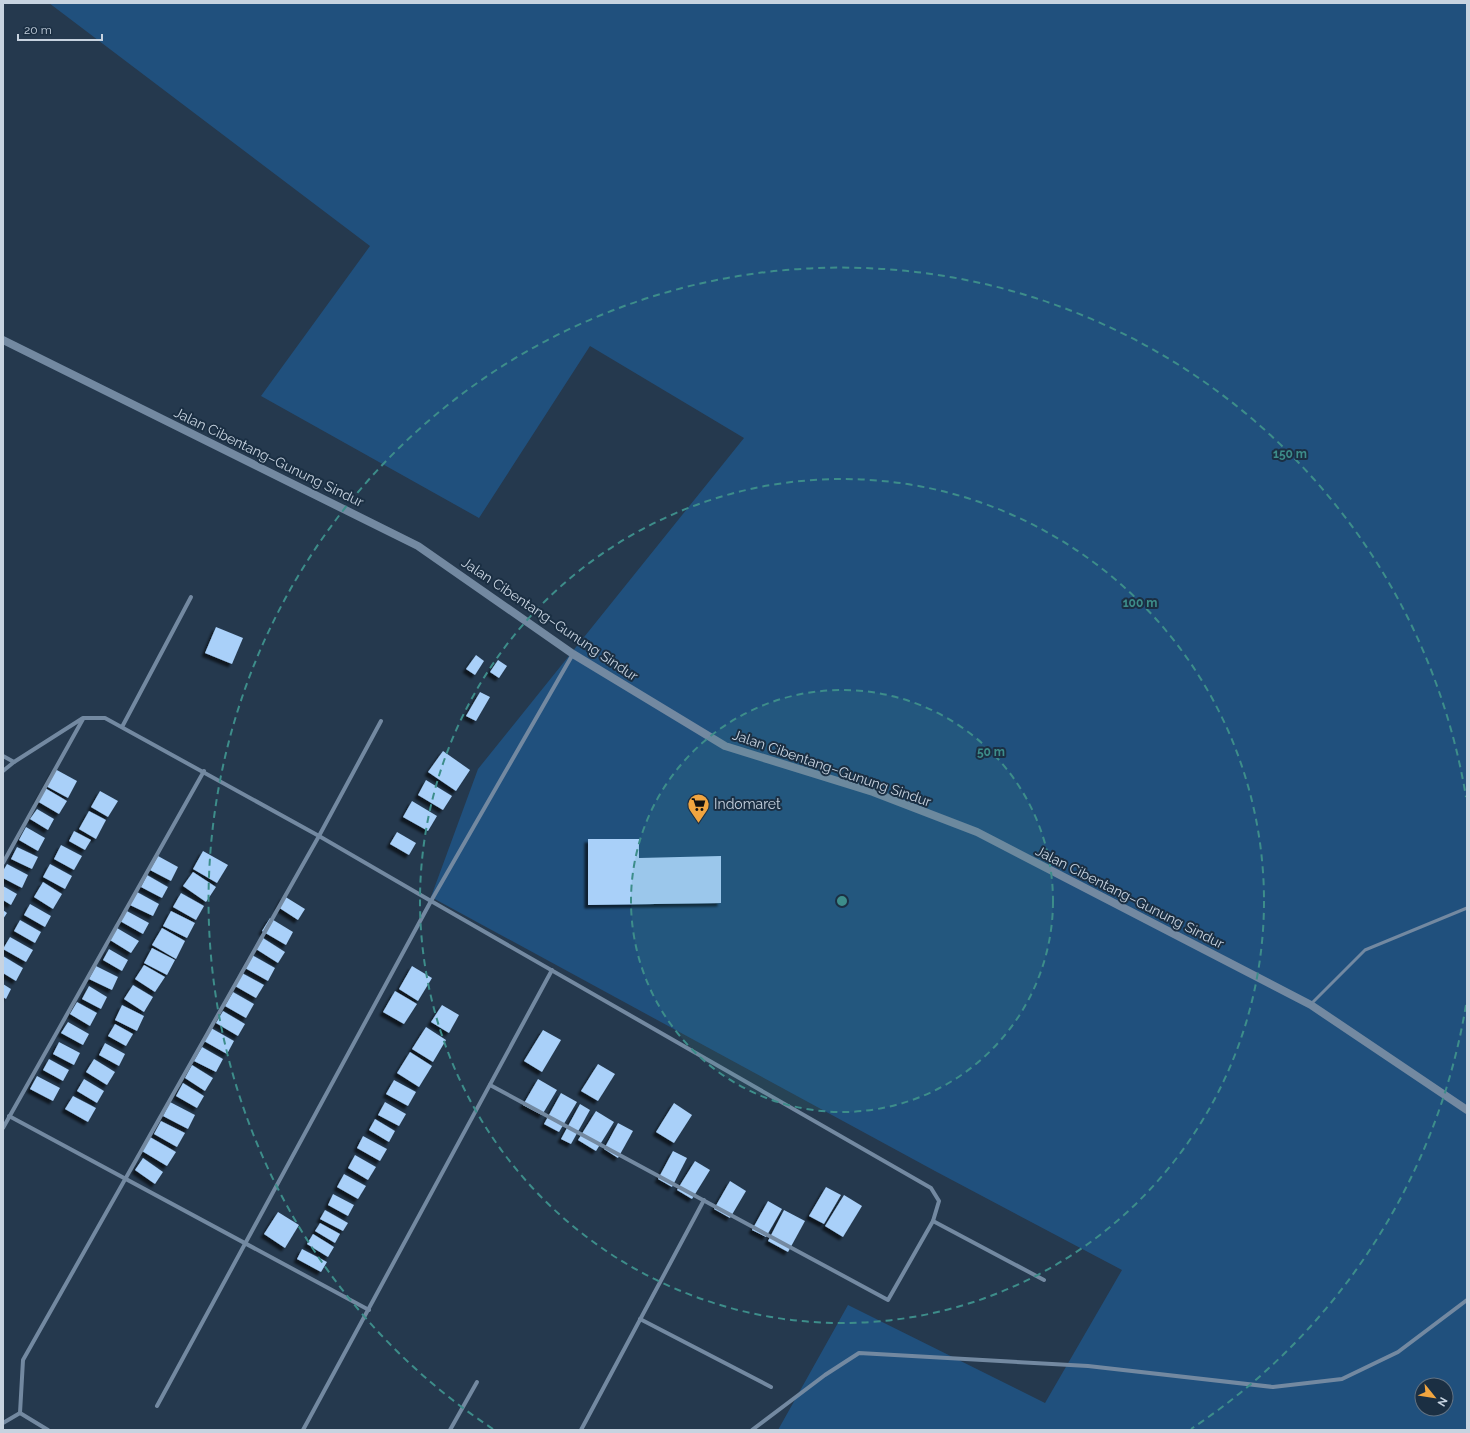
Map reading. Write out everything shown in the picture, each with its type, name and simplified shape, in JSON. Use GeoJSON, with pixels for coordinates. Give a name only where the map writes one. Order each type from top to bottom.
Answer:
{"type":"FeatureCollection","features":[{"type":"Feature","properties":{"kind":"street","name":"Jalan Cibentang–Gunung Sindur"},"geometry":{"type":"LineString","coordinates":[[3,340],[418,546],[573,654],[725,746],[873,792],[976,832],[1311,1005],[1467,1110]]}},
{"type":"Feature","properties":{"kind":"street"},"geometry":{"type":"LineString","coordinates":[[122,727],[191,597]]}},
{"type":"Feature","properties":{"kind":"street"},"geometry":{"type":"LineString","coordinates":[[157,1406],[431,901],[573,654]]}},
{"type":"Feature","properties":{"kind":"street"},"geometry":{"type":"LineString","coordinates":[[3,863],[83,718]]}},
{"type":"Feature","properties":{"kind":"street"},"geometry":{"type":"LineString","coordinates":[[3,771],[14,762],[83,718],[105,718],[204,771],[319,836],[931,1188],[939,1201],[933,1222],[888,1300],[490,1085]]}},
{"type":"Feature","properties":{"kind":"street"},"geometry":{"type":"LineString","coordinates":[[20,1413],[23,1360],[319,836],[381,721]]}},
{"type":"Feature","properties":{"kind":"street"},"geometry":{"type":"LineString","coordinates":[[3,756],[14,762]]}},
{"type":"Feature","properties":{"kind":"street"},"geometry":{"type":"LineString","coordinates":[[3,1128],[204,771]]}},
{"type":"Feature","properties":{"kind":"street"},"geometry":{"type":"LineString","coordinates":[[303,1430],[552,970]]}},
{"type":"Feature","properties":{"kind":"street"},"geometry":{"type":"LineString","coordinates":[[10,1116],[369,1310]]}},
{"type":"Feature","properties":{"kind":"street"},"geometry":{"type":"LineString","coordinates":[[581,1430],[704,1200]]}},
{"type":"Feature","properties":{"kind":"street"},"geometry":{"type":"LineString","coordinates":[[933,1222],[1044,1280]]}},
{"type":"Feature","properties":{"kind":"street"},"geometry":{"type":"LineString","coordinates":[[752,1430],[825,1375],[860,1353],[1088,1366],[1273,1387],[1342,1379],[1398,1352],[1467,1300]]}},
{"type":"Feature","properties":{"kind":"street"},"geometry":{"type":"LineString","coordinates":[[640,1319],[771,1387]]}},
{"type":"Feature","properties":{"kind":"street"},"geometry":{"type":"LineString","coordinates":[[450,1430],[476,1382]]}},
{"type":"Feature","properties":{"kind":"street"},"geometry":{"type":"LineString","coordinates":[[3,1423],[20,1413]]}},
{"type":"Feature","properties":{"kind":"street"},"geometry":{"type":"LineString","coordinates":[[20,1413],[48,1430]]}},
{"type":"Feature","properties":{"kind":"lane"},"geometry":{"type":"LineString","coordinates":[[1311,1005],[1365,950],[1467,908]]}},
{"type":"Feature","properties":{"kind":"shaded area"},"geometry":{"type":"Polygon","coordinates":[[[49,3],[1467,3],[1467,1430],[778,1430],[848,1305],[1045,1403],[1122,1270],[935,1171],[431,897],[478,769],[744,438],[590,346],[479,518],[261,396],[370,246],[49,3]]]}},
{"type":"Feature","properties":{"kind":"building"},"geometry":{"type":"Polygon","coordinates":[[[216,627],[243,638],[232,664],[205,653],[216,627]]]}},
{"type":"Feature","properties":{"kind":"building"},"geometry":{"type":"Polygon","coordinates":[[[476,655],[484,661],[475,675],[466,669],[476,655]]]}},
{"type":"Feature","properties":{"kind":"building"},"geometry":{"type":"Polygon","coordinates":[[[498,660],[507,666],[499,678],[490,672],[498,660]]]}},
{"type":"Feature","properties":{"kind":"building"},"geometry":{"type":"Polygon","coordinates":[[[480,692],[490,697],[476,721],[466,716],[480,692]]]}},
{"type":"Feature","properties":{"kind":"building"},"geometry":{"type":"Polygon","coordinates":[[[443,751],[470,770],[456,791],[428,772],[443,751]]]}},
{"type":"Feature","properties":{"kind":"building"},"geometry":{"type":"Polygon","coordinates":[[[55,769],[77,781],[68,798],[46,786],[55,769]]]}},
{"type":"Feature","properties":{"kind":"building"},"geometry":{"type":"Polygon","coordinates":[[[426,780],[452,796],[443,810],[418,795],[426,780]]]}},
{"type":"Feature","properties":{"kind":"building"},"geometry":{"type":"Polygon","coordinates":[[[45,788],[67,801],[59,814],[37,801],[45,788]]]}},
{"type":"Feature","properties":{"kind":"building"},"geometry":{"type":"Polygon","coordinates":[[[100,791],[118,801],[108,817],[91,807],[100,791]]]}},
{"type":"Feature","properties":{"kind":"building"},"geometry":{"type":"Polygon","coordinates":[[[412,801],[437,816],[428,831],[403,817],[412,801]]]}},
{"type":"Feature","properties":{"kind":"building"},"geometry":{"type":"Polygon","coordinates":[[[37,809],[54,819],[48,830],[30,819],[37,809]]]}},
{"type":"Feature","properties":{"kind":"building"},"geometry":{"type":"Polygon","coordinates":[[[89,811],[106,820],[96,839],[79,829],[89,811]]]}},
{"type":"Feature","properties":{"kind":"building"},"geometry":{"type":"Polygon","coordinates":[[[26,827],[45,838],[38,851],[19,840],[26,827]]]}},
{"type":"Feature","properties":{"kind":"building"},"geometry":{"type":"Polygon","coordinates":[[[74,831],[91,840],[85,850],[69,841],[74,831]]]}},
{"type":"Feature","properties":{"kind":"building"},"geometry":{"type":"Polygon","coordinates":[[[397,832],[416,843],[409,855],[390,844],[397,832]]]}},
{"type":"Feature","properties":{"kind":"building"},"geometry":{"type":"Polygon","coordinates":[[[588,839],[639,839],[639,858],[721,856],[721,903],[588,905],[588,839]]]}},
{"type":"Feature","properties":{"kind":"building"},"geometry":{"type":"Polygon","coordinates":[[[61,845],[82,856],[74,870],[54,859],[61,845]]]}},
{"type":"Feature","properties":{"kind":"building"},"geometry":{"type":"Polygon","coordinates":[[[17,847],[38,857],[32,869],[11,859],[17,847]]]}},
{"type":"Feature","properties":{"kind":"building"},"geometry":{"type":"Polygon","coordinates":[[[203,851],[228,865],[217,883],[193,869],[203,851]]]}},
{"type":"Feature","properties":{"kind":"building"},"geometry":{"type":"Polygon","coordinates":[[[158,856],[178,867],[171,881],[150,870],[158,856]]]}},
{"type":"Feature","properties":{"kind":"building"},"geometry":{"type":"Polygon","coordinates":[[[7,864],[28,875],[22,888],[3,878],[3,871],[7,864]]]}},
{"type":"Feature","properties":{"kind":"building"},"geometry":{"type":"Polygon","coordinates":[[[50,864],[72,876],[65,889],[43,877],[50,864]]]}},
{"type":"Feature","properties":{"kind":"building"},"geometry":{"type":"Polygon","coordinates":[[[193,872],[216,887],[206,902],[183,886],[193,872]]]}},
{"type":"Feature","properties":{"kind":"building"},"geometry":{"type":"Polygon","coordinates":[[[147,875],[168,887],[162,898],[141,887],[147,875]]]}},
{"type":"Feature","properties":{"kind":"building"},"geometry":{"type":"Polygon","coordinates":[[[43,882],[62,894],[53,909],[34,897],[43,882]]]}},
{"type":"Feature","properties":{"kind":"building"},"geometry":{"type":"Polygon","coordinates":[[[3,886],[17,894],[11,905],[3,900],[3,886]]]}},
{"type":"Feature","properties":{"kind":"building"},"geometry":{"type":"Polygon","coordinates":[[[137,892],[159,904],[153,916],[130,905],[137,892]]]}},
{"type":"Feature","properties":{"kind":"building"},"geometry":{"type":"Polygon","coordinates":[[[181,893],[204,906],[196,920],[173,907],[181,893]]]}},
{"type":"Feature","properties":{"kind":"building"},"geometry":{"type":"Polygon","coordinates":[[[284,896],[305,909],[298,920],[278,907],[284,896]]]}},
{"type":"Feature","properties":{"kind":"building"},"geometry":{"type":"Polygon","coordinates":[[[30,904],[51,916],[45,927],[24,915],[30,904]]]}},
{"type":"Feature","properties":{"kind":"building"},"geometry":{"type":"Polygon","coordinates":[[[3,910],[7,913],[3,919],[3,910]]]}},
{"type":"Feature","properties":{"kind":"building"},"geometry":{"type":"Polygon","coordinates":[[[125,910],[149,923],[143,934],[120,921],[125,910]]]}},
{"type":"Feature","properties":{"kind":"building"},"geometry":{"type":"Polygon","coordinates":[[[171,911],[195,923],[187,938],[163,926],[171,911]]]}},
{"type":"Feature","properties":{"kind":"building"},"geometry":{"type":"Polygon","coordinates":[[[270,918],[293,932],[286,945],[262,931],[270,918]]]}},
{"type":"Feature","properties":{"kind":"building"},"geometry":{"type":"Polygon","coordinates":[[[20,920],[41,932],[35,943],[14,931],[20,920]]]}},
{"type":"Feature","properties":{"kind":"building"},"geometry":{"type":"Polygon","coordinates":[[[117,928],[139,941],[131,953],[110,940],[117,928]]]}},
{"type":"Feature","properties":{"kind":"building"},"geometry":{"type":"Polygon","coordinates":[[[162,928],[185,941],[176,959],[152,945],[162,928]]]}},
{"type":"Feature","properties":{"kind":"building"},"geometry":{"type":"Polygon","coordinates":[[[10,937],[33,950],[26,962],[3,949],[10,937]]]}},
{"type":"Feature","properties":{"kind":"building"},"geometry":{"type":"Polygon","coordinates":[[[263,938],[285,952],[278,963],[256,949],[263,938]]]}},
{"type":"Feature","properties":{"kind":"building"},"geometry":{"type":"Polygon","coordinates":[[[152,948],[175,960],[167,975],[144,963],[152,948]]]}},
{"type":"Feature","properties":{"kind":"building"},"geometry":{"type":"Polygon","coordinates":[[[109,949],[128,960],[122,971],[103,960],[109,949]]]}},
{"type":"Feature","properties":{"kind":"building"},"geometry":{"type":"Polygon","coordinates":[[[252,955],[275,968],[268,981],[245,968],[252,955]]]}},
{"type":"Feature","properties":{"kind":"building"},"geometry":{"type":"Polygon","coordinates":[[[3,956],[23,968],[16,981],[3,973],[3,956]]]}},
{"type":"Feature","properties":{"kind":"building"},"geometry":{"type":"Polygon","coordinates":[[[144,965],[165,977],[155,992],[135,979],[144,965]]]}},
{"type":"Feature","properties":{"kind":"building"},"geometry":{"type":"Polygon","coordinates":[[[96,966],[118,977],[112,990],[89,979],[96,966]]]}},
{"type":"Feature","properties":{"kind":"building"},"geometry":{"type":"Polygon","coordinates":[[[412,966],[432,978],[418,1001],[399,989],[412,966]]]}},
{"type":"Feature","properties":{"kind":"building"},"geometry":{"type":"Polygon","coordinates":[[[242,973],[264,985],[256,998],[235,986],[242,973]]]}},
{"type":"Feature","properties":{"kind":"building"},"geometry":{"type":"Polygon","coordinates":[[[3,984],[11,989],[6,999],[3,997],[3,984]]]}},
{"type":"Feature","properties":{"kind":"building"},"geometry":{"type":"Polygon","coordinates":[[[133,985],[153,997],[144,1012],[124,999],[133,985]]]}},
{"type":"Feature","properties":{"kind":"building"},"geometry":{"type":"Polygon","coordinates":[[[89,986],[107,997],[101,1009],[82,999],[89,986]]]}},
{"type":"Feature","properties":{"kind":"building"},"geometry":{"type":"Polygon","coordinates":[[[395,991],[417,1004],[404,1024],[383,1012],[395,991]]]}},
{"type":"Feature","properties":{"kind":"building"},"geometry":{"type":"Polygon","coordinates":[[[233,992],[254,1004],[246,1018],[225,1006],[233,992]]]}},
{"type":"Feature","properties":{"kind":"building"},"geometry":{"type":"Polygon","coordinates":[[[77,1002],[97,1013],[90,1026],[70,1014],[77,1002]]]}},
{"type":"Feature","properties":{"kind":"building"},"geometry":{"type":"Polygon","coordinates":[[[122,1005],[144,1016],[137,1031],[115,1020],[122,1005]]]}},
{"type":"Feature","properties":{"kind":"building"},"geometry":{"type":"Polygon","coordinates":[[[442,1005],[459,1015],[449,1033],[431,1022],[442,1005]]]}},
{"type":"Feature","properties":{"kind":"building"},"geometry":{"type":"Polygon","coordinates":[[[223,1011],[245,1024],[238,1036],[216,1023],[223,1011]]]}},
{"type":"Feature","properties":{"kind":"building"},"geometry":{"type":"Polygon","coordinates":[[[68,1022],[89,1034],[83,1045],[61,1033],[68,1022]]]}},
{"type":"Feature","properties":{"kind":"building"},"geometry":{"type":"Polygon","coordinates":[[[115,1024],[133,1034],[126,1046],[108,1036],[115,1024]]]}},
{"type":"Feature","properties":{"kind":"building"},"geometry":{"type":"Polygon","coordinates":[[[426,1027],[446,1040],[433,1062],[412,1049],[426,1027]]]}},
{"type":"Feature","properties":{"kind":"building"},"geometry":{"type":"Polygon","coordinates":[[[211,1028],[234,1041],[227,1054],[204,1041],[211,1028]]]}},
{"type":"Feature","properties":{"kind":"building"},"geometry":{"type":"Polygon","coordinates":[[[543,1030],[561,1040],[542,1072],[524,1061],[543,1030]]]}},
{"type":"Feature","properties":{"kind":"building"},"geometry":{"type":"Polygon","coordinates":[[[59,1042],[80,1053],[74,1065],[53,1054],[59,1042]]]}},
{"type":"Feature","properties":{"kind":"building"},"geometry":{"type":"Polygon","coordinates":[[[105,1043],[125,1054],[119,1066],[99,1055],[105,1043]]]}},
{"type":"Feature","properties":{"kind":"building"},"geometry":{"type":"Polygon","coordinates":[[[202,1047],[223,1059],[216,1072],[194,1061],[202,1047]]]}},
{"type":"Feature","properties":{"kind":"building"},"geometry":{"type":"Polygon","coordinates":[[[410,1052],[432,1066],[419,1087],[397,1073],[410,1052]]]}},
{"type":"Feature","properties":{"kind":"building"},"geometry":{"type":"Polygon","coordinates":[[[49,1059],[69,1070],[63,1081],[43,1070],[49,1059]]]}},
{"type":"Feature","properties":{"kind":"building"},"geometry":{"type":"Polygon","coordinates":[[[94,1059],[115,1072],[107,1085],[86,1072],[94,1059]]]}},
{"type":"Feature","properties":{"kind":"building"},"geometry":{"type":"Polygon","coordinates":[[[598,1064],[615,1074],[598,1101],[581,1091],[598,1064]]]}},
{"type":"Feature","properties":{"kind":"building"},"geometry":{"type":"Polygon","coordinates":[[[192,1065],[213,1078],[205,1091],[185,1078],[192,1065]]]}},
{"type":"Feature","properties":{"kind":"building"},"geometry":{"type":"Polygon","coordinates":[[[37,1076],[60,1088],[53,1101],[30,1089],[37,1076]]]}},
{"type":"Feature","properties":{"kind":"building"},"geometry":{"type":"Polygon","coordinates":[[[84,1079],[104,1091],[97,1103],[77,1091],[84,1079]]]}},
{"type":"Feature","properties":{"kind":"building"},"geometry":{"type":"Polygon","coordinates":[[[538,1079],[557,1090],[542,1115],[523,1105],[538,1079]]]}},
{"type":"Feature","properties":{"kind":"building"},"geometry":{"type":"Polygon","coordinates":[[[394,1080],[416,1092],[408,1106],[386,1094],[394,1080]]]}},
{"type":"Feature","properties":{"kind":"building"},"geometry":{"type":"Polygon","coordinates":[[[183,1083],[204,1096],[197,1108],[176,1096],[183,1083]]]}},
{"type":"Feature","properties":{"kind":"building"},"geometry":{"type":"Polygon","coordinates":[[[561,1093],[577,1102],[559,1132],[544,1124],[561,1093]]]}},
{"type":"Feature","properties":{"kind":"building"},"geometry":{"type":"Polygon","coordinates":[[[73,1096],[96,1108],[88,1122],[65,1109],[73,1096]]]}},
{"type":"Feature","properties":{"kind":"building"},"geometry":{"type":"Polygon","coordinates":[[[170,1102],[195,1115],[188,1129],[163,1116],[170,1102]]]}},
{"type":"Feature","properties":{"kind":"building"},"geometry":{"type":"Polygon","coordinates":[[[385,1102],[406,1114],[399,1126],[378,1115],[385,1102]]]}},
{"type":"Feature","properties":{"kind":"building"},"geometry":{"type":"Polygon","coordinates":[[[674,1103],[692,1115],[674,1143],[656,1132],[674,1103]]]}},
{"type":"Feature","properties":{"kind":"building"},"geometry":{"type":"Polygon","coordinates":[[[580,1104],[590,1110],[571,1144],[561,1139],[580,1104]]]}},
{"type":"Feature","properties":{"kind":"building"},"geometry":{"type":"Polygon","coordinates":[[[596,1111],[614,1122],[596,1151],[578,1140],[596,1111]]]}},
{"type":"Feature","properties":{"kind":"building"},"geometry":{"type":"Polygon","coordinates":[[[375,1119],[395,1131],[389,1142],[369,1130],[375,1119]]]}},
{"type":"Feature","properties":{"kind":"building"},"geometry":{"type":"Polygon","coordinates":[[[161,1121],[185,1133],[177,1147],[154,1134],[161,1121]]]}},
{"type":"Feature","properties":{"kind":"building"},"geometry":{"type":"Polygon","coordinates":[[[618,1123],[633,1131],[618,1158],[604,1149],[618,1123]]]}},
{"type":"Feature","properties":{"kind":"building"},"geometry":{"type":"Polygon","coordinates":[[[363,1136],[387,1149],[380,1161],[357,1148],[363,1136]]]}},
{"type":"Feature","properties":{"kind":"building"},"geometry":{"type":"Polygon","coordinates":[[[150,1137],[176,1152],[167,1166],[142,1151],[150,1137]]]}},
{"type":"Feature","properties":{"kind":"building"},"geometry":{"type":"Polygon","coordinates":[[[673,1151],[687,1158],[672,1187],[658,1179],[673,1151]]]}},
{"type":"Feature","properties":{"kind":"building"},"geometry":{"type":"Polygon","coordinates":[[[355,1155],[376,1167],[368,1180],[348,1168],[355,1155]]]}},
{"type":"Feature","properties":{"kind":"building"},"geometry":{"type":"Polygon","coordinates":[[[143,1158],[163,1172],[155,1184],[135,1170],[143,1158]]]}},
{"type":"Feature","properties":{"kind":"building"},"geometry":{"type":"Polygon","coordinates":[[[695,1161],[710,1170],[692,1199],[677,1190],[695,1161]]]}},
{"type":"Feature","properties":{"kind":"building"},"geometry":{"type":"Polygon","coordinates":[[[344,1174],[366,1186],[358,1199],[337,1187],[344,1174]]]}},
{"type":"Feature","properties":{"kind":"building"},"geometry":{"type":"Polygon","coordinates":[[[730,1181],[746,1191],[730,1218],[714,1209],[730,1181]]]}},
{"type":"Feature","properties":{"kind":"building"},"geometry":{"type":"Polygon","coordinates":[[[826,1187],[841,1195],[824,1224],[809,1216],[826,1187]]]}},
{"type":"Feature","properties":{"kind":"building"},"geometry":{"type":"Polygon","coordinates":[[[333,1194],[354,1205],[348,1216],[328,1205],[333,1194]]]}},
{"type":"Feature","properties":{"kind":"building"},"geometry":{"type":"Polygon","coordinates":[[[844,1195],[862,1206],[843,1237],[825,1226],[844,1195]]]}},
{"type":"Feature","properties":{"kind":"building"},"geometry":{"type":"Polygon","coordinates":[[[768,1201],[782,1209],[766,1237],[752,1230],[768,1201]]]}},
{"type":"Feature","properties":{"kind":"building"},"geometry":{"type":"Polygon","coordinates":[[[325,1210],[348,1223],[343,1231],[320,1219],[325,1210]]]}},
{"type":"Feature","properties":{"kind":"building"},"geometry":{"type":"Polygon","coordinates":[[[784,1210],[805,1221],[788,1252],[768,1241],[784,1210]]]}},
{"type":"Feature","properties":{"kind":"building"},"geometry":{"type":"Polygon","coordinates":[[[278,1212],[299,1225],[285,1248],[264,1234],[278,1212]]]}},
{"type":"Feature","properties":{"kind":"building"},"geometry":{"type":"Polygon","coordinates":[[[320,1223],[340,1234],[335,1243],[315,1231],[320,1223]]]}},
{"type":"Feature","properties":{"kind":"building"},"geometry":{"type":"Polygon","coordinates":[[[313,1234],[334,1247],[328,1257],[307,1244],[313,1234]]]}},
{"type":"Feature","properties":{"kind":"building"},"geometry":{"type":"Polygon","coordinates":[[[302,1249],[327,1262],[321,1272],[297,1259],[302,1249]]]}},
{"type":"Feature","properties":{"kind":"place","name":"Indomaret"},"geometry":{"type":"Point","coordinates":[698,824]}}]}
